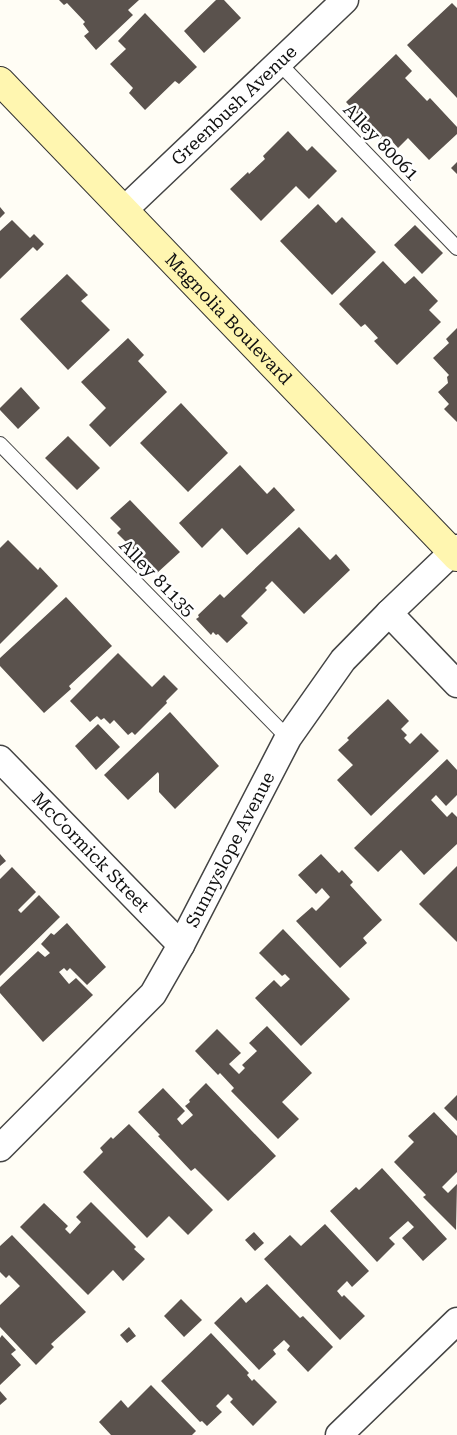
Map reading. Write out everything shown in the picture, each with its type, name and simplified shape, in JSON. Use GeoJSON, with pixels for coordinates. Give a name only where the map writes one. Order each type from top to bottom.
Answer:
{"type":"FeatureCollection","features":[{"type":"Feature","properties":{"kind":"main road","name":"Magnolia Boulevard"},"geometry":{"type":"LineString","coordinates":[[0,81],[456,552]]}},
{"type":"Feature","properties":{"kind":"street","name":"Greenbush Avenue"},"geometry":{"type":"LineString","coordinates":[[124,210],[345,0]]}},
{"type":"Feature","properties":{"kind":"street","name":"Sunnyslope Avenue"},"geometry":{"type":"LineString","coordinates":[[0,1148],[153,994],[181,945],[288,738],[343,660],[389,613],[456,552]]}},
{"type":"Feature","properties":{"kind":"street"},"geometry":{"type":"LineString","coordinates":[[389,613],[457,684]]}},
{"type":"Feature","properties":{"kind":"street","name":"McCormick Street"},"geometry":{"type":"LineString","coordinates":[[0,759],[181,945]]}},
{"type":"Feature","properties":{"kind":"street"},"geometry":{"type":"LineString","coordinates":[[339,1435],[457,1322]]}},
{"type":"Feature","properties":{"kind":"lane","name":"Alley 80061"},"geometry":{"type":"LineString","coordinates":[[279,63],[457,248]]}},
{"type":"Feature","properties":{"kind":"lane","name":"Alley 81135"},"geometry":{"type":"LineString","coordinates":[[0,444],[288,738]]}},
{"type":"Feature","properties":{"kind":"building"},"geometry":{"type":"Polygon","coordinates":[[[59,0],[139,0],[128,10],[133,15],[96,50],[84,36],[89,32],[83,24],[85,22],[67,3],[64,5],[59,0]]]}},
{"type":"Feature","properties":{"kind":"building"},"geometry":{"type":"Polygon","coordinates":[[[216,0],[224,0],[241,18],[204,53],[184,31],[216,0]]]}},
{"type":"Feature","properties":{"kind":"building"},"geometry":{"type":"Polygon","coordinates":[[[452,3],[457,8],[457,98],[407,45],[452,3]]]}},
{"type":"Feature","properties":{"kind":"building"},"geometry":{"type":"Polygon","coordinates":[[[145,13],[197,67],[179,84],[175,81],[145,110],[129,93],[133,88],[110,64],[126,49],[118,41],[145,13]]]}},
{"type":"Feature","properties":{"kind":"building"},"geometry":{"type":"Polygon","coordinates":[[[396,54],[412,71],[405,78],[427,101],[430,98],[457,127],[457,134],[429,160],[408,138],[398,148],[391,140],[389,142],[383,136],[380,139],[346,102],[396,54]]]}},
{"type":"Feature","properties":{"kind":"building"},"geometry":{"type":"Polygon","coordinates":[[[288,131],[307,151],[312,146],[337,171],[309,199],[296,186],[261,221],[230,189],[265,159],[263,156],[288,131]]]}},
{"type":"Feature","properties":{"kind":"building"},"geometry":{"type":"Polygon","coordinates":[[[457,162],[457,174],[451,168],[457,162]]]}},
{"type":"Feature","properties":{"kind":"building"},"geometry":{"type":"Polygon","coordinates":[[[318,204],[336,223],[342,217],[376,252],[332,295],[280,241],[318,204]]]}},
{"type":"Feature","properties":{"kind":"building"},"geometry":{"type":"Polygon","coordinates":[[[0,207],[5,213],[0,218],[0,207]]]}},
{"type":"Feature","properties":{"kind":"building"},"geometry":{"type":"Polygon","coordinates":[[[12,220],[30,238],[34,234],[44,244],[37,251],[33,247],[0,279],[0,231],[12,220]]]}},
{"type":"Feature","properties":{"kind":"building"},"geometry":{"type":"Polygon","coordinates":[[[415,225],[443,253],[422,274],[394,245],[415,225]]]}},
{"type":"Feature","properties":{"kind":"building"},"geometry":{"type":"Polygon","coordinates":[[[383,261],[405,284],[414,276],[438,301],[429,310],[441,322],[397,365],[374,341],[378,338],[365,324],[361,327],[339,304],[383,261]]]}},
{"type":"Feature","properties":{"kind":"building"},"geometry":{"type":"Polygon","coordinates":[[[67,274],[88,295],[81,301],[110,330],[68,370],[20,319],[67,274]]]}},
{"type":"Feature","properties":{"kind":"building"},"geometry":{"type":"Polygon","coordinates":[[[457,328],[457,422],[444,409],[449,404],[438,392],[448,383],[447,377],[449,375],[433,358],[449,343],[446,339],[457,328]]]}},
{"type":"Feature","properties":{"kind":"building"},"geometry":{"type":"Polygon","coordinates":[[[128,338],[144,355],[138,361],[167,392],[110,447],[89,425],[106,408],[81,382],[128,338]]]}},
{"type":"Feature","properties":{"kind":"building"},"geometry":{"type":"Polygon","coordinates":[[[21,387],[40,408],[18,429],[0,408],[21,387]]]}},
{"type":"Feature","properties":{"kind":"building"},"geometry":{"type":"Polygon","coordinates":[[[181,403],[228,453],[188,492],[140,443],[181,403]]]}},
{"type":"Feature","properties":{"kind":"building"},"geometry":{"type":"Polygon","coordinates":[[[68,436],[100,468],[77,490],[45,458],[68,436]]]}},
{"type":"Feature","properties":{"kind":"building"},"geometry":{"type":"Polygon","coordinates":[[[240,465],[267,494],[274,487],[295,510],[247,555],[222,528],[202,548],[179,523],[240,465]]]}},
{"type":"Feature","properties":{"kind":"building"},"geometry":{"type":"Polygon","coordinates":[[[130,500],[180,552],[157,573],[117,533],[121,529],[110,518],[130,500]]]}},
{"type":"Feature","properties":{"kind":"building"},"geometry":{"type":"Polygon","coordinates":[[[299,527],[330,560],[336,554],[350,570],[304,614],[272,581],[265,588],[267,590],[241,616],[248,623],[227,643],[218,634],[216,635],[213,632],[211,635],[196,619],[199,617],[198,615],[220,594],[224,598],[299,527]]]}},
{"type":"Feature","properties":{"kind":"building"},"geometry":{"type":"Polygon","coordinates":[[[8,540],[38,570],[40,567],[58,586],[0,644],[0,548],[8,540]]]}},
{"type":"Feature","properties":{"kind":"building"},"geometry":{"type":"Polygon","coordinates":[[[66,597],[112,646],[69,686],[71,689],[44,713],[0,666],[0,658],[66,597]]]}},
{"type":"Feature","properties":{"kind":"building"},"geometry":{"type":"Polygon","coordinates":[[[118,653],[152,687],[164,675],[178,689],[166,701],[167,703],[135,735],[132,732],[128,735],[114,720],[110,724],[104,718],[101,720],[97,716],[90,722],[70,701],[118,653]]]}},
{"type":"Feature","properties":{"kind":"building"},"geometry":{"type":"Polygon","coordinates":[[[388,699],[409,721],[401,729],[407,735],[404,738],[410,744],[421,733],[439,751],[371,816],[337,780],[353,765],[338,750],[349,740],[347,738],[388,699]]]}},
{"type":"Feature","properties":{"kind":"building"},"geometry":{"type":"Polygon","coordinates":[[[170,712],[219,766],[175,809],[159,792],[158,772],[128,800],[104,775],[170,712]]]}},
{"type":"Feature","properties":{"kind":"building"},"geometry":{"type":"Polygon","coordinates":[[[98,724],[120,747],[96,770],[75,746],[98,724]]]}},
{"type":"Feature","properties":{"kind":"building"},"geometry":{"type":"Polygon","coordinates":[[[447,759],[457,770],[457,795],[446,806],[436,795],[431,800],[447,817],[452,812],[457,817],[457,844],[424,875],[401,850],[378,872],[354,848],[447,759]]]}},
{"type":"Feature","properties":{"kind":"building"},"geometry":{"type":"Polygon","coordinates":[[[0,854],[6,861],[0,866],[0,854]]]}},
{"type":"Feature","properties":{"kind":"building"},"geometry":{"type":"Polygon","coordinates":[[[321,854],[339,873],[342,870],[353,882],[350,885],[382,920],[363,938],[367,943],[340,968],[296,921],[312,907],[316,911],[330,897],[322,888],[316,894],[298,875],[321,854]]]}},
{"type":"Feature","properties":{"kind":"building"},"geometry":{"type":"Polygon","coordinates":[[[457,866],[457,942],[419,904],[457,866]]]}},
{"type":"Feature","properties":{"kind":"building"},"geometry":{"type":"Polygon","coordinates":[[[12,867],[36,892],[18,910],[21,913],[39,895],[60,917],[0,976],[0,879],[12,867]]]}},
{"type":"Feature","properties":{"kind":"building"},"geometry":{"type":"Polygon","coordinates":[[[67,923],[106,967],[87,985],[70,968],[67,971],[64,968],[59,972],[69,984],[76,978],[93,995],[43,1042],[0,993],[0,987],[38,951],[45,957],[50,953],[41,944],[51,933],[54,935],[67,923]]]}},
{"type":"Feature","properties":{"kind":"building"},"geometry":{"type":"Polygon","coordinates":[[[283,929],[350,999],[301,1046],[255,998],[274,980],[281,987],[290,979],[285,974],[282,976],[259,953],[283,929]]]}},
{"type":"Feature","properties":{"kind":"building"},"geometry":{"type":"Polygon","coordinates":[[[267,1026],[312,1073],[282,1102],[299,1119],[278,1139],[231,1091],[234,1088],[220,1073],[218,1075],[195,1051],[217,1029],[241,1053],[229,1064],[239,1074],[245,1068],[242,1065],[257,1051],[249,1043],[267,1026]]]}},
{"type":"Feature","properties":{"kind":"building"},"geometry":{"type":"Polygon","coordinates":[[[206,1083],[276,1156],[228,1201],[195,1168],[191,1171],[138,1112],[163,1088],[185,1111],[177,1119],[182,1125],[193,1115],[185,1106],[206,1083]]]}},
{"type":"Feature","properties":{"kind":"building"},"geometry":{"type":"Polygon","coordinates":[[[457,1095],[457,1121],[444,1108],[457,1095]]]}},
{"type":"Feature","properties":{"kind":"building"},"geometry":{"type":"Polygon","coordinates":[[[434,1112],[457,1136],[457,1172],[442,1187],[448,1193],[457,1184],[456,1230],[423,1197],[426,1195],[394,1162],[414,1142],[408,1136],[434,1112]]]}},
{"type":"Feature","properties":{"kind":"building"},"geometry":{"type":"Polygon","coordinates":[[[129,1124],[213,1210],[188,1235],[169,1216],[147,1238],[83,1172],[103,1152],[100,1148],[129,1124]]]}},
{"type":"Feature","properties":{"kind":"building"},"geometry":{"type":"Polygon","coordinates":[[[382,1168],[447,1239],[423,1261],[402,1238],[414,1227],[408,1221],[389,1238],[395,1244],[377,1262],[330,1211],[356,1187],[359,1190],[382,1168]]]}},
{"type":"Feature","properties":{"kind":"building"},"geometry":{"type":"Polygon","coordinates":[[[91,1202],[136,1247],[134,1249],[145,1259],[123,1281],[113,1270],[88,1295],[20,1227],[44,1203],[68,1226],[65,1229],[70,1234],[81,1222],[76,1217],[91,1202]]]}},
{"type":"Feature","properties":{"kind":"building"},"geometry":{"type":"Polygon","coordinates":[[[325,1224],[369,1271],[352,1287],[347,1281],[337,1291],[342,1297],[344,1295],[365,1316],[340,1340],[264,1259],[290,1235],[301,1246],[325,1224]]]}},
{"type":"Feature","properties":{"kind":"building"},"geometry":{"type":"Polygon","coordinates":[[[254,1232],[264,1243],[255,1251],[245,1240],[254,1232]]]}},
{"type":"Feature","properties":{"kind":"building"},"geometry":{"type":"Polygon","coordinates":[[[12,1235],[86,1312],[51,1344],[54,1347],[36,1365],[0,1327],[0,1305],[20,1286],[9,1275],[6,1278],[0,1272],[0,1246],[12,1235]]]}},
{"type":"Feature","properties":{"kind":"building"},"geometry":{"type":"Polygon","coordinates":[[[267,1284],[300,1318],[303,1316],[333,1347],[308,1372],[287,1350],[290,1346],[284,1340],[273,1350],[276,1354],[259,1370],[214,1323],[241,1297],[246,1303],[267,1284]]]}},
{"type":"Feature","properties":{"kind":"building"},"geometry":{"type":"Polygon","coordinates":[[[181,1299],[202,1320],[184,1337],[164,1316],[181,1299]]]}},
{"type":"Feature","properties":{"kind":"building"},"geometry":{"type":"Polygon","coordinates":[[[129,1327],[136,1336],[127,1343],[120,1335],[129,1327]]]}},
{"type":"Feature","properties":{"kind":"building"},"geometry":{"type":"Polygon","coordinates":[[[211,1333],[249,1373],[247,1375],[252,1381],[254,1379],[277,1402],[253,1426],[230,1402],[233,1399],[228,1394],[216,1406],[222,1412],[207,1426],[202,1421],[200,1422],[161,1381],[211,1333]]]}},
{"type":"Feature","properties":{"kind":"building"},"geometry":{"type":"Polygon","coordinates":[[[2,1335],[16,1350],[11,1354],[21,1365],[0,1385],[0,1338],[2,1335]]]}},
{"type":"Feature","properties":{"kind":"building"},"geometry":{"type":"Polygon","coordinates":[[[151,1385],[196,1431],[192,1435],[111,1435],[99,1422],[121,1400],[128,1408],[151,1385]]]}},
{"type":"Feature","properties":{"kind":"building"},"geometry":{"type":"Polygon","coordinates":[[[0,1391],[7,1399],[0,1405],[0,1391]]]}}]}
